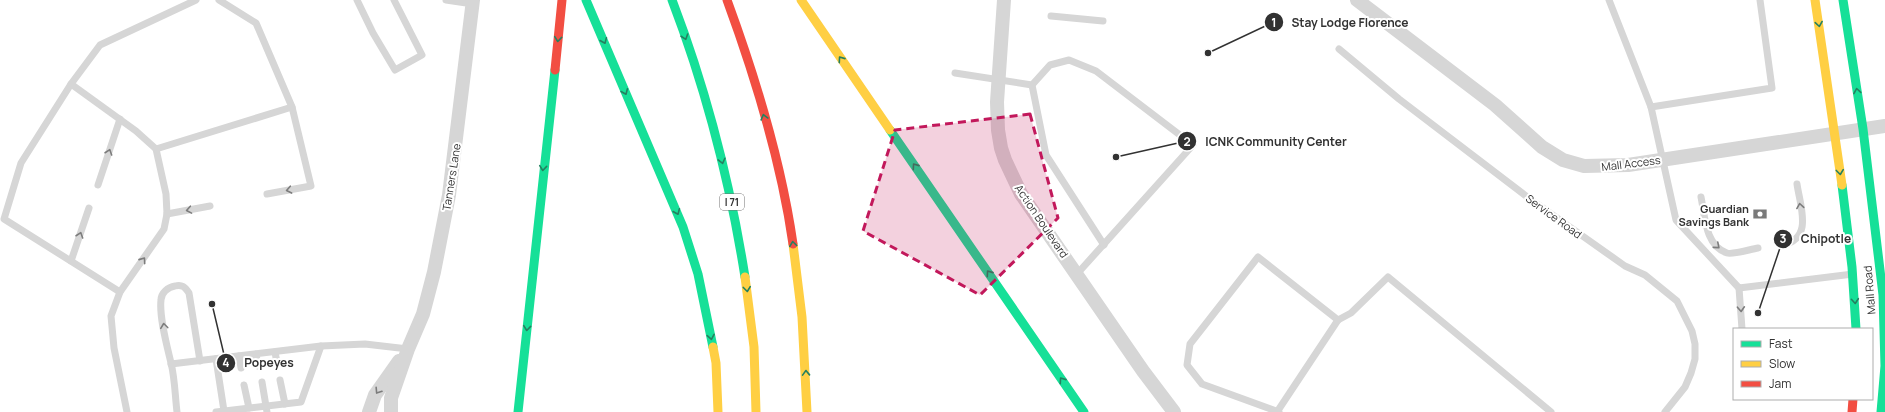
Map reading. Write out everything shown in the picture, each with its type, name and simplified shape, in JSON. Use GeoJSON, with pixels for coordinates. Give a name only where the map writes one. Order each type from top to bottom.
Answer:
{"type":"FeatureCollection","features":[{"type":"Feature","properties":{"kind":"main road"},"geometry":{"type":"LineString","coordinates":[[518,412],[562,0]]}},
{"type":"Feature","properties":{"kind":"main road"},"geometry":{"type":"LineString","coordinates":[[586,0],[684,227],[698,274],[709,322],[716,363],[718,412]]}},
{"type":"Feature","properties":{"kind":"main road","name":"I 71"},"geometry":{"type":"LineString","coordinates":[[672,0],[704,92],[735,214],[745,269],[752,332],[756,412]]}},
{"type":"Feature","properties":{"kind":"main road"},"geometry":{"type":"LineString","coordinates":[[727,0],[749,60],[777,164],[790,222],[804,342],[807,412]]}},
{"type":"Feature","properties":{"kind":"main road"},"geometry":{"type":"LineString","coordinates":[[801,0],[1084,412]]}},
{"type":"Feature","properties":{"kind":"main road","name":"Mall Road"},"geometry":{"type":"LineString","coordinates":[[1815,0],[1835,133],[1853,274],[1856,328]]}},
{"type":"Feature","properties":{"kind":"main road","name":"Mall Road"},"geometry":{"type":"LineString","coordinates":[[1843,0],[1863,129],[1883,295],[1885,366],[1881,412]]}},
{"type":"Feature","properties":{"kind":"main road"},"geometry":{"type":"LineString","coordinates":[[1852,412],[1853,400]]}},
{"type":"Feature","properties":{"kind":"street","name":"Action Boulevard"},"geometry":{"type":"LineString","coordinates":[[1004,0],[998,80],[998,130],[1005,160],[1021,194],[1174,412]]}},
{"type":"Feature","properties":{"kind":"street","name":"Mall Access"},"geometry":{"type":"LineString","coordinates":[[1358,0],[1495,105],[1542,147],[1572,164],[1593,167],[1628,166],[1885,126]]}},
{"type":"Feature","properties":{"kind":"street","name":"Tanners Lane"},"geometry":{"type":"LineString","coordinates":[[391,412],[391,398],[408,350],[423,314],[434,272],[449,195],[473,2]]}},
{"type":"Feature","properties":{"kind":"street","name":"Tanners Lane"},"geometry":{"type":"LineString","coordinates":[[369,412],[375,395],[408,350]]}},
{"type":"Feature","properties":{"kind":"lane"},"geometry":{"type":"LineString","coordinates":[[120,292],[4,219],[21,163],[71,84],[100,45],[196,0]]}},
{"type":"Feature","properties":{"kind":"lane"},"geometry":{"type":"LineString","coordinates":[[219,0],[256,23],[292,107],[310,186],[267,194]]}},
{"type":"Feature","properties":{"kind":"lane"},"geometry":{"type":"LineString","coordinates":[[357,0],[373,33],[395,70],[422,55],[394,0]]}},
{"type":"Feature","properties":{"kind":"lane"},"geometry":{"type":"LineString","coordinates":[[446,0],[473,2]]}},
{"type":"Feature","properties":{"kind":"lane"},"geometry":{"type":"LineString","coordinates":[[1609,0],[1651,107],[1676,220],[1740,288],[1742,328]]}},
{"type":"Feature","properties":{"kind":"lane"},"geometry":{"type":"LineString","coordinates":[[1651,107],[1772,88],[1760,0]]}},
{"type":"Feature","properties":{"kind":"lane"},"geometry":{"type":"LineString","coordinates":[[1051,16],[1103,20]]}},
{"type":"Feature","properties":{"kind":"lane","name":"Service Road"},"geometry":{"type":"LineString","coordinates":[[1339,49],[1399,99],[1526,196],[1625,266],[1645,275],[1677,301],[1692,331],[1695,344],[1694,359],[1691,373],[1685,387],[1665,412]]}},
{"type":"Feature","properties":{"kind":"lane"},"geometry":{"type":"LineString","coordinates":[[1032,85],[1050,65],[1069,60],[1096,71],[1193,145],[1077,274]]}},
{"type":"Feature","properties":{"kind":"lane"},"geometry":{"type":"LineString","coordinates":[[955,73],[1032,85]]}},
{"type":"Feature","properties":{"kind":"lane"},"geometry":{"type":"LineString","coordinates":[[71,84],[120,119],[156,149],[166,194],[167,214],[164,229],[120,292],[112,316],[114,348],[127,412]]}},
{"type":"Feature","properties":{"kind":"lane"},"geometry":{"type":"LineString","coordinates":[[1032,85],[1046,155],[1104,245]]}},
{"type":"Feature","properties":{"kind":"lane"},"geometry":{"type":"LineString","coordinates":[[156,149],[292,107]]}},
{"type":"Feature","properties":{"kind":"lane"},"geometry":{"type":"LineString","coordinates":[[98,185],[120,119]]}},
{"type":"Feature","properties":{"kind":"lane"},"geometry":{"type":"LineString","coordinates":[[1782,245],[1791,243],[1799,238],[1803,225],[1797,184]]}},
{"type":"Feature","properties":{"kind":"lane"},"geometry":{"type":"LineString","coordinates":[[1701,197],[1709,237],[1716,246],[1728,253],[1758,248]]}},
{"type":"Feature","properties":{"kind":"lane"},"geometry":{"type":"LineString","coordinates":[[167,214],[210,206]]}},
{"type":"Feature","properties":{"kind":"lane"},"geometry":{"type":"LineString","coordinates":[[71,261],[89,208]]}},
{"type":"Feature","properties":{"kind":"lane"},"geometry":{"type":"LineString","coordinates":[[1338,320],[1258,257],[1190,344],[1187,365],[1202,384],[1277,412],[1338,320],[1351,313],[1388,277],[1551,412]]}},
{"type":"Feature","properties":{"kind":"lane"},"geometry":{"type":"LineString","coordinates":[[1740,288],[1853,274]]}},
{"type":"Feature","properties":{"kind":"lane"},"geometry":{"type":"LineString","coordinates":[[177,412],[171,364],[166,347],[160,299],[164,292],[171,286],[179,285],[185,287],[189,293],[200,361]]}},
{"type":"Feature","properties":{"kind":"lane"},"geometry":{"type":"LineString","coordinates":[[171,364],[321,346],[365,344],[408,350]]}},
{"type":"Feature","properties":{"kind":"lane"},"geometry":{"type":"LineString","coordinates":[[216,359],[220,412],[249,408],[267,409],[285,404],[301,402],[321,346]]}},
{"type":"Feature","properties":{"kind":"lane"},"geometry":{"type":"LineString","coordinates":[[276,352],[278,363]]}},
{"type":"Feature","properties":{"kind":"lane"},"geometry":{"type":"LineString","coordinates":[[256,354],[258,366]]}},
{"type":"Feature","properties":{"kind":"lane"},"geometry":{"type":"LineString","coordinates":[[239,356],[241,368]]}},
{"type":"Feature","properties":{"kind":"lane"},"geometry":{"type":"LineString","coordinates":[[280,380],[285,404]]}},
{"type":"Feature","properties":{"kind":"lane"},"geometry":{"type":"LineString","coordinates":[[262,382],[267,409]]}},
{"type":"Feature","properties":{"kind":"lane"},"geometry":{"type":"LineString","coordinates":[[244,385],[249,408]]}},
{"type":"Feature","properties":{"kind":"highlighted area"},"geometry":{"type":"Polygon","coordinates":[[[1030,114],[1058,218],[980,295],[863,231],[895,130],[1030,114]]]}},
{"type":"Feature","properties":{"kind":"traffic: fast"},"geometry":{"type":"LineString","coordinates":[[586,0],[683,227],[698,274],[713,347]]}},
{"type":"Feature","properties":{"kind":"traffic: fast"},"geometry":{"type":"LineString","coordinates":[[672,0],[696,67],[716,136],[732,206],[745,277]]}},
{"type":"Feature","properties":{"kind":"traffic: fast"},"geometry":{"type":"LineString","coordinates":[[1843,0],[1863,129],[1883,295],[1885,366],[1881,412]]}},
{"type":"Feature","properties":{"kind":"traffic: fast"},"geometry":{"type":"LineString","coordinates":[[518,412],[555,70]]}},
{"type":"Feature","properties":{"kind":"traffic: fast"},"geometry":{"type":"LineString","coordinates":[[890,130],[1084,412]]}},
{"type":"Feature","properties":{"kind":"traffic: fast"},"geometry":{"type":"LineString","coordinates":[[1842,185],[1852,267],[1856,328]]}},
{"type":"Feature","properties":{"kind":"traffic: slow"},"geometry":{"type":"LineString","coordinates":[[801,0],[890,130]]}},
{"type":"Feature","properties":{"kind":"traffic: slow"},"geometry":{"type":"LineString","coordinates":[[1815,0],[1842,185]]}},
{"type":"Feature","properties":{"kind":"traffic: slow"},"geometry":{"type":"LineString","coordinates":[[793,244],[802,317],[807,412]]}},
{"type":"Feature","properties":{"kind":"traffic: slow"},"geometry":{"type":"LineString","coordinates":[[745,277],[754,347],[756,412]]}},
{"type":"Feature","properties":{"kind":"traffic: slow"},"geometry":{"type":"LineString","coordinates":[[713,347],[716,363],[718,412]]}},
{"type":"Feature","properties":{"kind":"traffic: jam"},"geometry":{"type":"LineString","coordinates":[[555,70],[562,0]]}},
{"type":"Feature","properties":{"kind":"traffic: jam"},"geometry":{"type":"LineString","coordinates":[[727,0],[748,60],[766,120],[782,182],[793,244]]}},
{"type":"Feature","properties":{"kind":"traffic: jam"},"geometry":{"type":"LineString","coordinates":[[1852,412],[1853,400]]}},
{"type":"Feature","properties":{"kind":"place","name":"Stay Lodge Florence"},"geometry":{"type":"Point","coordinates":[1208,53]}},
{"type":"Feature","properties":{"kind":"place","name":"ICNK Community Center"},"geometry":{"type":"Point","coordinates":[1116,157]}},
{"type":"Feature","properties":{"kind":"place","name":"Guardian Savings Bank"},"geometry":{"type":"Point","coordinates":[1760,214]}},
{"type":"Feature","properties":{"kind":"place","name":"Popeyes"},"geometry":{"type":"Point","coordinates":[212,304]}},
{"type":"Feature","properties":{"kind":"place","name":"Chipotle"},"geometry":{"type":"Point","coordinates":[1758,313]}}]}
